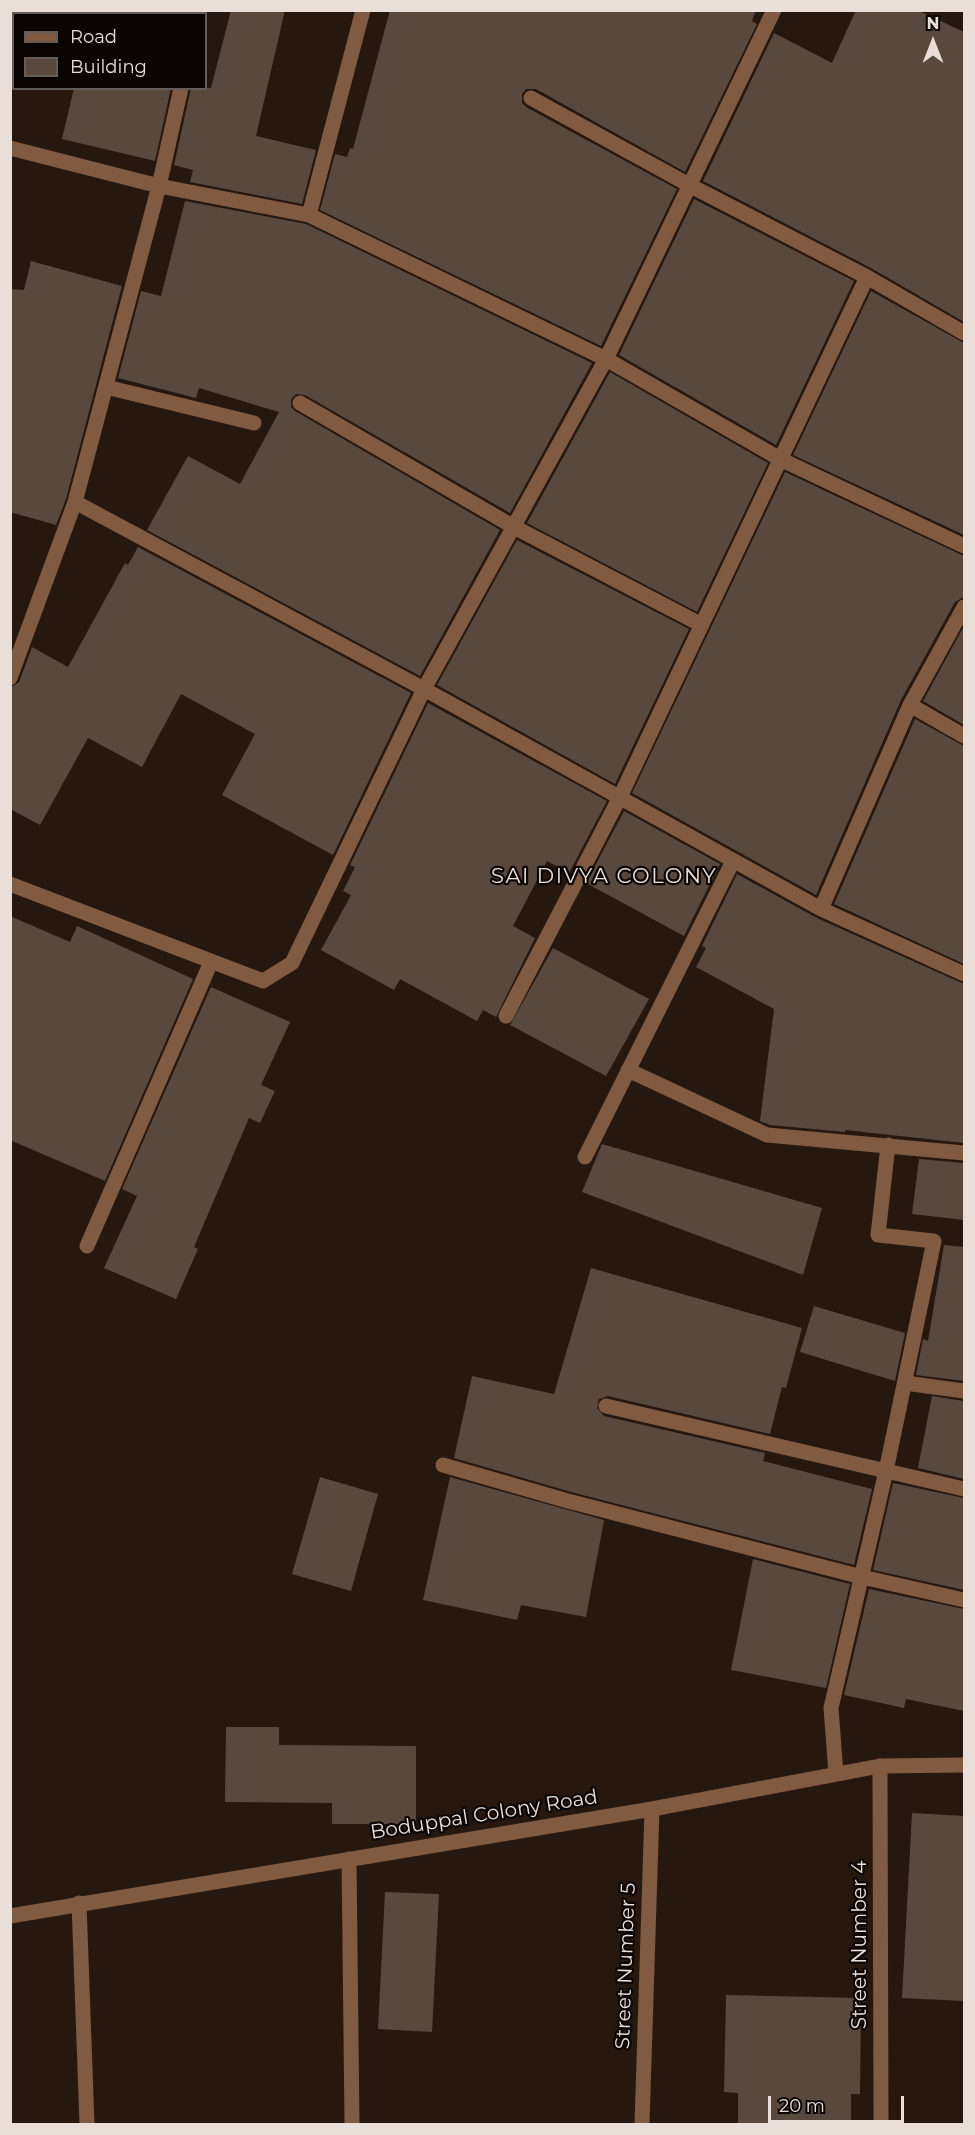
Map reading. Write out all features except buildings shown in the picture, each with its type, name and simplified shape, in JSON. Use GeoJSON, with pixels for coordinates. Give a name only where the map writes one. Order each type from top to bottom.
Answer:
{"type":"FeatureCollection","features":[{"type":"Feature","properties":{"kind":"street"},"geometry":{"type":"LineString","coordinates":[[309,215],[363,10]]}},
{"type":"Feature","properties":{"kind":"street"},"geometry":{"type":"LineString","coordinates":[[10,884],[262,981],[292,963],[424,689],[606,359],[774,10]]}},
{"type":"Feature","properties":{"kind":"street"},"geometry":{"type":"LineString","coordinates":[[10,678],[75,502],[159,186],[181,90]]}},
{"type":"Feature","properties":{"kind":"street"},"geometry":{"type":"LineString","coordinates":[[531,98],[691,186],[867,277],[964,333]]}},
{"type":"Feature","properties":{"kind":"street"},"geometry":{"type":"LineString","coordinates":[[10,148],[159,186],[309,215],[606,359],[782,459],[964,546]]}},
{"type":"Feature","properties":{"kind":"street"},"geometry":{"type":"LineString","coordinates":[[506,1016],[619,799],[700,624],[782,459],[867,277]]}},
{"type":"Feature","properties":{"kind":"street"},"geometry":{"type":"LineString","coordinates":[[106,387],[254,423]]}},
{"type":"Feature","properties":{"kind":"street"},"geometry":{"type":"LineString","coordinates":[[300,403],[514,527],[700,624]]}},
{"type":"Feature","properties":{"kind":"street"},"geometry":{"type":"LineString","coordinates":[[75,502],[424,689],[821,909],[964,974]]}},
{"type":"Feature","properties":{"kind":"street"},"geometry":{"type":"LineString","coordinates":[[821,909],[910,705],[964,607]]}},
{"type":"Feature","properties":{"kind":"street"},"geometry":{"type":"LineString","coordinates":[[910,705],[964,736]]}},
{"type":"Feature","properties":{"kind":"street"},"geometry":{"type":"LineString","coordinates":[[585,1157],[733,861]]}},
{"type":"Feature","properties":{"kind":"street"},"geometry":{"type":"LineString","coordinates":[[87,1246],[211,962]]}},
{"type":"Feature","properties":{"kind":"street"},"geometry":{"type":"LineString","coordinates":[[628,1070],[767,1135],[964,1153]]}},
{"type":"Feature","properties":{"kind":"street"},"geometry":{"type":"LineString","coordinates":[[836,1774],[831,1708],[886,1471],[934,1241],[878,1235],[888,1145]]}},
{"type":"Feature","properties":{"kind":"street"},"geometry":{"type":"LineString","coordinates":[[905,1383],[964,1391]]}},
{"type":"Feature","properties":{"kind":"street"},"geometry":{"type":"LineString","coordinates":[[606,1406],[964,1489]]}},
{"type":"Feature","properties":{"kind":"street"},"geometry":{"type":"LineString","coordinates":[[443,1465],[568,1501],[862,1577],[964,1600]]}},
{"type":"Feature","properties":{"kind":"street","name":"Boduppal Colony Road"},"geometry":{"type":"LineString","coordinates":[[10,1916],[652,1809],[880,1766],[964,1765]]}},
{"type":"Feature","properties":{"kind":"street","name":"Street Number 4"},"geometry":{"type":"LineString","coordinates":[[880,1766],[881,2124]]}},
{"type":"Feature","properties":{"kind":"street","name":"Street Number 5"},"geometry":{"type":"LineString","coordinates":[[642,2124],[652,1809]]}},
{"type":"Feature","properties":{"kind":"street"},"geometry":{"type":"LineString","coordinates":[[349,1859],[352,2124]]}},
{"type":"Feature","properties":{"kind":"street"},"geometry":{"type":"LineString","coordinates":[[79,1904],[87,2124]]}},
{"type":"Feature","properties":{"kind":"district","name":"SAI DIVYA COLONY"},"geometry":{"type":"Point","coordinates":[604,877]}}]}
